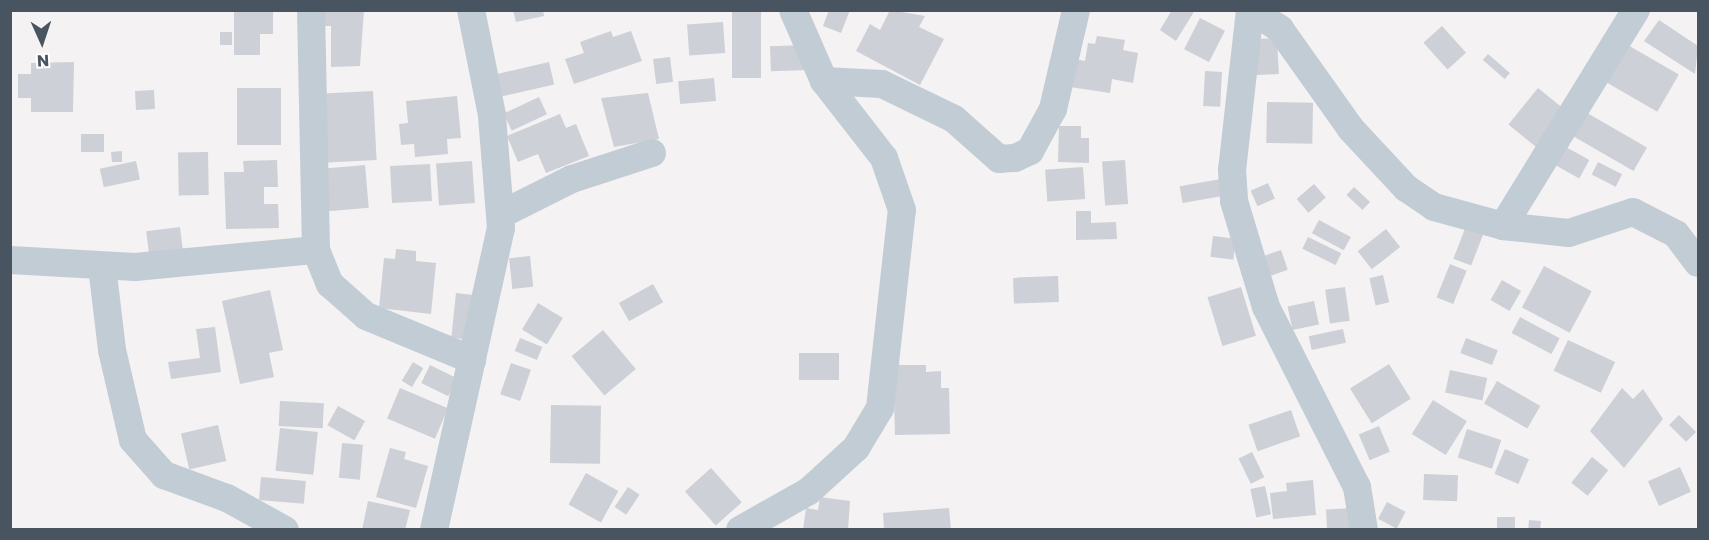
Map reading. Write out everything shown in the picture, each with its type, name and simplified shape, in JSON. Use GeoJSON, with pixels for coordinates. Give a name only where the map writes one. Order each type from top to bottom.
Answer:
{"type":"FeatureCollection","features":[{"type":"Feature","properties":{"kind":"street"},"geometry":{"type":"LineString","coordinates":[[311,10],[316,250],[330,284],[366,316],[472,360]]}},
{"type":"Feature","properties":{"kind":"street"},"geometry":{"type":"LineString","coordinates":[[434,530],[502,214],[492,115],[471,10]]}},
{"type":"Feature","properties":{"kind":"street"},"geometry":{"type":"LineString","coordinates":[[740,530],[809,491],[856,448],[880,408],[902,210],[884,158],[824,81],[793,10]]}},
{"type":"Feature","properties":{"kind":"street"},"geometry":{"type":"LineString","coordinates":[[824,81],[882,84],[954,119],[999,159],[1015,158],[1030,151],[1053,109],[1076,10]]}},
{"type":"Feature","properties":{"kind":"street"},"geometry":{"type":"LineString","coordinates":[[1364,530],[1358,487],[1266,306],[1234,201],[1232,170],[1251,10],[1280,29],[1351,129],[1406,188],[1434,207],[1503,226],[1569,234],[1634,212],[1676,234],[1698,263]]}},
{"type":"Feature","properties":{"kind":"street"},"geometry":{"type":"LineString","coordinates":[[1503,226],[1636,10]]}},
{"type":"Feature","properties":{"kind":"street"},"geometry":{"type":"LineString","coordinates":[[502,214],[572,179],[652,153]]}},
{"type":"Feature","properties":{"kind":"street"},"geometry":{"type":"LineString","coordinates":[[10,260],[102,266],[284,257],[316,250]]}},
{"type":"Feature","properties":{"kind":"street"},"geometry":{"type":"LineString","coordinates":[[102,266],[112,350],[139,448],[164,475],[227,498],[285,530]]}},
{"type":"Feature","properties":{"kind":"building"},"geometry":{"type":"Polygon","coordinates":[[[234,10],[273,10],[273,34],[260,34],[260,55],[234,55],[234,10]]]}},
{"type":"Feature","properties":{"kind":"building"},"geometry":{"type":"Polygon","coordinates":[[[322,10],[364,10],[360,66],[331,67],[331,26],[322,26],[322,10]]]}},
{"type":"Feature","properties":{"kind":"building"},"geometry":{"type":"Polygon","coordinates":[[[513,10],[543,10],[544,16],[516,22],[513,10]]]}},
{"type":"Feature","properties":{"kind":"building"},"geometry":{"type":"Polygon","coordinates":[[[732,10],[761,10],[761,78],[732,78],[732,10]]]}},
{"type":"Feature","properties":{"kind":"building"},"geometry":{"type":"Polygon","coordinates":[[[829,10],[850,10],[841,33],[823,26],[829,10]]]}},
{"type":"Feature","properties":{"kind":"building"},"geometry":{"type":"Polygon","coordinates":[[[890,10],[925,16],[919,27],[944,39],[920,85],[856,51],[870,24],[880,30],[890,10]]]}},
{"type":"Feature","properties":{"kind":"building"},"geometry":{"type":"Polygon","coordinates":[[[1172,10],[1195,10],[1176,41],[1160,30],[1172,10]]]}},
{"type":"Feature","properties":{"kind":"building"},"geometry":{"type":"Polygon","coordinates":[[[1200,18],[1225,31],[1209,62],[1184,49],[1200,18]]]}},
{"type":"Feature","properties":{"kind":"building"},"geometry":{"type":"Polygon","coordinates":[[[1659,20],[1698,46],[1695,74],[1644,41],[1659,20]]]}},
{"type":"Feature","properties":{"kind":"building"},"geometry":{"type":"Polygon","coordinates":[[[723,22],[725,53],[689,55],[687,25],[723,22]]]}},
{"type":"Feature","properties":{"kind":"building"},"geometry":{"type":"Polygon","coordinates":[[[1442,26],[1466,53],[1448,69],[1423,43],[1442,26]]]}},
{"type":"Feature","properties":{"kind":"building"},"geometry":{"type":"Polygon","coordinates":[[[611,31],[613,37],[631,31],[642,61],[574,84],[565,59],[584,53],[580,42],[611,31]]]}},
{"type":"Feature","properties":{"kind":"building"},"geometry":{"type":"Polygon","coordinates":[[[220,32],[232,32],[232,45],[220,45],[220,32]]]}},
{"type":"Feature","properties":{"kind":"building"},"geometry":{"type":"Polygon","coordinates":[[[1097,36],[1125,40],[1123,50],[1138,53],[1133,83],[1112,79],[1110,93],[1070,87],[1075,59],[1085,61],[1088,43],[1095,44],[1097,36]]]}},
{"type":"Feature","properties":{"kind":"building"},"geometry":{"type":"Polygon","coordinates":[[[1277,38],[1279,74],[1254,75],[1252,39],[1277,38]]]}},
{"type":"Feature","properties":{"kind":"building"},"geometry":{"type":"Polygon","coordinates":[[[1626,44],[1679,74],[1657,112],[1604,81],[1626,44]]]}},
{"type":"Feature","properties":{"kind":"building"},"geometry":{"type":"Polygon","coordinates":[[[806,45],[807,70],[771,71],[770,46],[806,45]]]}},
{"type":"Feature","properties":{"kind":"building"},"geometry":{"type":"Polygon","coordinates":[[[1488,54],[1510,73],[1505,79],[1483,60],[1488,54]]]}},
{"type":"Feature","properties":{"kind":"building"},"geometry":{"type":"Polygon","coordinates":[[[670,57],[673,82],[656,84],[653,59],[670,57]]]}},
{"type":"Feature","properties":{"kind":"building"},"geometry":{"type":"Polygon","coordinates":[[[74,62],[73,112],[31,112],[31,98],[18,98],[18,74],[31,74],[31,63],[74,62]]]}},
{"type":"Feature","properties":{"kind":"building"},"geometry":{"type":"Polygon","coordinates":[[[549,62],[554,84],[492,99],[487,76],[549,62]]]}},
{"type":"Feature","properties":{"kind":"building"},"geometry":{"type":"Polygon","coordinates":[[[1205,71],[1222,72],[1220,107],[1203,106],[1205,71]]]}},
{"type":"Feature","properties":{"kind":"building"},"geometry":{"type":"Polygon","coordinates":[[[714,78],[716,101],[680,104],[678,81],[714,78]]]}},
{"type":"Feature","properties":{"kind":"building"},"geometry":{"type":"Polygon","coordinates":[[[237,88],[281,88],[281,145],[237,145],[237,88]]]}},
{"type":"Feature","properties":{"kind":"building"},"geometry":{"type":"Polygon","coordinates":[[[1538,88],[1570,114],[1540,150],[1508,125],[1538,88]]]}},
{"type":"Feature","properties":{"kind":"building"},"geometry":{"type":"Polygon","coordinates":[[[154,90],[155,109],[136,110],[135,91],[154,90]]]}},
{"type":"Feature","properties":{"kind":"building"},"geometry":{"type":"Polygon","coordinates":[[[373,91],[377,160],[328,162],[324,94],[373,91]]]}},
{"type":"Feature","properties":{"kind":"building"},"geometry":{"type":"Polygon","coordinates":[[[648,93],[659,139],[614,147],[601,98],[648,93]]]}},
{"type":"Feature","properties":{"kind":"building"},"geometry":{"type":"Polygon","coordinates":[[[457,96],[461,138],[447,139],[448,154],[415,157],[414,144],[401,145],[399,124],[408,123],[406,101],[457,96]]]}},
{"type":"Feature","properties":{"kind":"building"},"geometry":{"type":"Polygon","coordinates":[[[539,97],[547,114],[512,131],[504,113],[539,97]]]}},
{"type":"Feature","properties":{"kind":"building"},"geometry":{"type":"Polygon","coordinates":[[[1267,102],[1313,103],[1312,144],[1266,143],[1267,102]]]}},
{"type":"Feature","properties":{"kind":"building"},"geometry":{"type":"Polygon","coordinates":[[[1582,110],[1647,148],[1633,171],[1568,133],[1582,110]]]}},
{"type":"Feature","properties":{"kind":"building"},"geometry":{"type":"Polygon","coordinates":[[[560,114],[566,128],[576,124],[589,156],[546,173],[538,154],[518,162],[507,136],[560,114]]]}},
{"type":"Feature","properties":{"kind":"building"},"geometry":{"type":"Polygon","coordinates":[[[1059,126],[1081,126],[1081,138],[1089,138],[1089,163],[1058,162],[1059,126]]]}},
{"type":"Feature","properties":{"kind":"building"},"geometry":{"type":"Polygon","coordinates":[[[81,134],[104,134],[104,152],[81,152],[81,134]]]}},
{"type":"Feature","properties":{"kind":"building"},"geometry":{"type":"Polygon","coordinates":[[[1564,146],[1589,160],[1579,178],[1554,164],[1564,146]]]}},
{"type":"Feature","properties":{"kind":"building"},"geometry":{"type":"Polygon","coordinates":[[[122,151],[122,162],[112,162],[111,152],[122,151]]]}},
{"type":"Feature","properties":{"kind":"building"},"geometry":{"type":"Polygon","coordinates":[[[208,152],[209,195],[179,196],[178,153],[208,152]]]}},
{"type":"Feature","properties":{"kind":"building"},"geometry":{"type":"Polygon","coordinates":[[[277,160],[278,187],[264,187],[264,204],[278,204],[279,228],[226,229],[224,172],[244,172],[243,161],[277,160]]]}},
{"type":"Feature","properties":{"kind":"building"},"geometry":{"type":"Polygon","coordinates":[[[1125,160],[1128,204],[1105,205],[1102,162],[1125,160]]]}},
{"type":"Feature","properties":{"kind":"building"},"geometry":{"type":"Polygon","coordinates":[[[136,161],[140,180],[104,187],[100,169],[136,161]]]}},
{"type":"Feature","properties":{"kind":"building"},"geometry":{"type":"Polygon","coordinates":[[[472,161],[475,203],[439,205],[436,164],[472,161]]]}},
{"type":"Feature","properties":{"kind":"building"},"geometry":{"type":"Polygon","coordinates":[[[1598,162],[1622,174],[1616,187],[1592,174],[1598,162]]]}},
{"type":"Feature","properties":{"kind":"building"},"geometry":{"type":"Polygon","coordinates":[[[430,164],[432,201],[392,203],[390,166],[430,164]]]}},
{"type":"Feature","properties":{"kind":"building"},"geometry":{"type":"Polygon","coordinates":[[[365,165],[369,208],[323,212],[319,169],[365,165]]]}},
{"type":"Feature","properties":{"kind":"building"},"geometry":{"type":"Polygon","coordinates":[[[1083,167],[1085,199],[1047,202],[1045,170],[1083,167]]]}},
{"type":"Feature","properties":{"kind":"building"},"geometry":{"type":"Polygon","coordinates":[[[1221,179],[1224,196],[1183,203],[1180,186],[1221,179]]]}},
{"type":"Feature","properties":{"kind":"building"},"geometry":{"type":"Polygon","coordinates":[[[1268,183],[1275,199],[1258,206],[1251,191],[1268,183]]]}},
{"type":"Feature","properties":{"kind":"building"},"geometry":{"type":"Polygon","coordinates":[[[1314,184],[1326,198],[1308,213],[1297,199],[1314,184]]]}},
{"type":"Feature","properties":{"kind":"building"},"geometry":{"type":"Polygon","coordinates":[[[1354,187],[1370,202],[1363,210],[1346,195],[1354,187]]]}},
{"type":"Feature","properties":{"kind":"building"},"geometry":{"type":"Polygon","coordinates":[[[1076,211],[1091,211],[1091,223],[1116,222],[1117,239],[1076,240],[1076,211]]]}},
{"type":"Feature","properties":{"kind":"building"},"geometry":{"type":"Polygon","coordinates":[[[1319,220],[1351,237],[1344,250],[1312,233],[1319,220]]]}},
{"type":"Feature","properties":{"kind":"building"},"geometry":{"type":"Polygon","coordinates":[[[1466,226],[1484,233],[1471,265],[1453,259],[1466,226]]]}},
{"type":"Feature","properties":{"kind":"building"},"geometry":{"type":"Polygon","coordinates":[[[180,227],[183,253],[149,257],[146,231],[180,227]]]}},
{"type":"Feature","properties":{"kind":"building"},"geometry":{"type":"Polygon","coordinates":[[[1386,229],[1400,247],[1372,269],[1358,251],[1386,229]]]}},
{"type":"Feature","properties":{"kind":"building"},"geometry":{"type":"Polygon","coordinates":[[[1213,236],[1236,239],[1233,260],[1210,257],[1213,236]]]}},
{"type":"Feature","properties":{"kind":"building"},"geometry":{"type":"Polygon","coordinates":[[[1308,237],[1341,253],[1336,265],[1302,249],[1308,237]]]}},
{"type":"Feature","properties":{"kind":"building"},"geometry":{"type":"Polygon","coordinates":[[[396,249],[416,251],[416,261],[436,263],[431,314],[379,308],[384,258],[395,259],[396,249]]]}},
{"type":"Feature","properties":{"kind":"building"},"geometry":{"type":"Polygon","coordinates":[[[1281,250],[1288,270],[1266,277],[1259,257],[1281,250]]]}},
{"type":"Feature","properties":{"kind":"building"},"geometry":{"type":"Polygon","coordinates":[[[530,256],[533,287],[512,289],[509,258],[530,256]]]}},
{"type":"Feature","properties":{"kind":"building"},"geometry":{"type":"Polygon","coordinates":[[[1450,264],[1467,271],[1453,304],[1437,297],[1450,264]]]}},
{"type":"Feature","properties":{"kind":"building"},"geometry":{"type":"Polygon","coordinates":[[[1544,266],[1592,291],[1570,333],[1522,307],[1544,266]]]}},
{"type":"Feature","properties":{"kind":"building"},"geometry":{"type":"Polygon","coordinates":[[[1383,275],[1389,302],[1376,305],[1369,278],[1383,275]]]}},
{"type":"Feature","properties":{"kind":"building"},"geometry":{"type":"Polygon","coordinates":[[[1058,276],[1059,302],[1014,304],[1013,278],[1058,276]]]}},
{"type":"Feature","properties":{"kind":"building"},"geometry":{"type":"Polygon","coordinates":[[[1502,280],[1521,291],[1510,311],[1490,300],[1502,280]]]}},
{"type":"Feature","properties":{"kind":"building"},"geometry":{"type":"Polygon","coordinates":[[[653,284],[663,302],[629,321],[619,303],[653,284]]]}},
{"type":"Feature","properties":{"kind":"building"},"geometry":{"type":"Polygon","coordinates":[[[1241,287],[1256,336],[1222,346],[1208,297],[1241,287]]]}},
{"type":"Feature","properties":{"kind":"building"},"geometry":{"type":"Polygon","coordinates":[[[1345,287],[1350,321],[1330,323],[1325,290],[1345,287]]]}},
{"type":"Feature","properties":{"kind":"building"},"geometry":{"type":"Polygon","coordinates":[[[270,290],[283,350],[269,353],[274,377],[240,384],[222,301],[270,290]]]}},
{"type":"Feature","properties":{"kind":"building"},"geometry":{"type":"Polygon","coordinates":[[[456,293],[474,295],[469,340],[451,338],[456,293]]]}},
{"type":"Feature","properties":{"kind":"building"},"geometry":{"type":"Polygon","coordinates":[[[1314,301],[1319,324],[1293,330],[1288,307],[1314,301]]]}},
{"type":"Feature","properties":{"kind":"building"},"geometry":{"type":"Polygon","coordinates":[[[538,303],[563,318],[547,345],[522,330],[538,303]]]}},
{"type":"Feature","properties":{"kind":"building"},"geometry":{"type":"Polygon","coordinates":[[[1520,317],[1560,338],[1551,354],[1512,333],[1520,317]]]}},
{"type":"Feature","properties":{"kind":"building"},"geometry":{"type":"Polygon","coordinates":[[[215,327],[221,372],[171,379],[168,362],[200,358],[196,329],[215,327]]]}},
{"type":"Feature","properties":{"kind":"building"},"geometry":{"type":"Polygon","coordinates":[[[1343,329],[1346,343],[1312,350],[1309,336],[1343,329]]]}},
{"type":"Feature","properties":{"kind":"building"},"geometry":{"type":"Polygon","coordinates":[[[603,330],[636,369],[604,395],[572,356],[603,330]]]}},
{"type":"Feature","properties":{"kind":"building"},"geometry":{"type":"Polygon","coordinates":[[[520,338],[542,347],[537,360],[515,351],[520,338]]]}},
{"type":"Feature","properties":{"kind":"building"},"geometry":{"type":"Polygon","coordinates":[[[1466,338],[1498,350],[1492,365],[1460,353],[1466,338]]]}},
{"type":"Feature","properties":{"kind":"building"},"geometry":{"type":"Polygon","coordinates":[[[1568,340],[1615,362],[1601,393],[1554,371],[1568,340]]]}},
{"type":"Feature","properties":{"kind":"building"},"geometry":{"type":"Polygon","coordinates":[[[799,353],[839,353],[839,380],[799,380],[799,353]]]}},
{"type":"Feature","properties":{"kind":"building"},"geometry":{"type":"Polygon","coordinates":[[[413,362],[423,368],[412,387],[402,381],[413,362]]]}},
{"type":"Feature","properties":{"kind":"building"},"geometry":{"type":"Polygon","coordinates":[[[511,363],[531,370],[520,401],[500,394],[511,363]]]}},
{"type":"Feature","properties":{"kind":"building"},"geometry":{"type":"Polygon","coordinates":[[[1389,364],[1411,399],[1372,423],[1350,388],[1389,364]]]}},
{"type":"Feature","properties":{"kind":"building"},"geometry":{"type":"Polygon","coordinates":[[[430,365],[457,378],[448,396],[421,383],[430,365]]]}},
{"type":"Feature","properties":{"kind":"building"},"geometry":{"type":"Polygon","coordinates":[[[893,365],[926,365],[926,372],[941,371],[941,388],[949,388],[950,434],[895,435],[893,365]]]}},
{"type":"Feature","properties":{"kind":"building"},"geometry":{"type":"Polygon","coordinates":[[[1450,370],[1487,378],[1482,400],[1445,392],[1450,370]]]}},
{"type":"Feature","properties":{"kind":"building"},"geometry":{"type":"Polygon","coordinates":[[[1497,381],[1540,406],[1527,429],[1484,404],[1497,381]]]}},
{"type":"Feature","properties":{"kind":"building"},"geometry":{"type":"Polygon","coordinates":[[[400,388],[448,408],[435,439],[387,418],[400,388]]]}},
{"type":"Feature","properties":{"kind":"building"},"geometry":{"type":"Polygon","coordinates":[[[1622,388],[1633,399],[1643,389],[1663,419],[1624,468],[1590,431],[1622,388]]]}},
{"type":"Feature","properties":{"kind":"building"},"geometry":{"type":"Polygon","coordinates":[[[1433,400],[1467,421],[1446,455],[1412,434],[1433,400]]]}},
{"type":"Feature","properties":{"kind":"building"},"geometry":{"type":"Polygon","coordinates":[[[280,401],[324,403],[323,428],[279,426],[280,401]]]}},
{"type":"Feature","properties":{"kind":"building"},"geometry":{"type":"Polygon","coordinates":[[[551,405],[601,406],[600,464],[550,463],[551,405]]]}},
{"type":"Feature","properties":{"kind":"building"},"geometry":{"type":"Polygon","coordinates":[[[338,406],[365,421],[354,440],[327,425],[338,406]]]}},
{"type":"Feature","properties":{"kind":"building"},"geometry":{"type":"Polygon","coordinates":[[[1291,410],[1300,436],[1258,451],[1248,425],[1291,410]]]}},
{"type":"Feature","properties":{"kind":"building"},"geometry":{"type":"Polygon","coordinates":[[[1679,415],[1696,432],[1686,442],[1669,425],[1679,415]]]}},
{"type":"Feature","properties":{"kind":"building"},"geometry":{"type":"Polygon","coordinates":[[[218,425],[226,461],[189,470],[181,434],[218,425]]]}},
{"type":"Feature","properties":{"kind":"building"},"geometry":{"type":"Polygon","coordinates":[[[1379,426],[1390,452],[1370,460],[1359,435],[1379,426]]]}},
{"type":"Feature","properties":{"kind":"building"},"geometry":{"type":"Polygon","coordinates":[[[280,428],[318,432],[313,475],[276,471],[280,428]]]}},
{"type":"Feature","properties":{"kind":"building"},"geometry":{"type":"Polygon","coordinates":[[[1467,429],[1501,440],[1492,469],[1458,458],[1467,429]]]}},
{"type":"Feature","properties":{"kind":"building"},"geometry":{"type":"Polygon","coordinates":[[[342,443],[363,445],[360,480],[339,478],[342,443]]]}},
{"type":"Feature","properties":{"kind":"building"},"geometry":{"type":"Polygon","coordinates":[[[390,448],[406,452],[404,459],[428,466],[416,508],[376,497],[390,448]]]}},
{"type":"Feature","properties":{"kind":"building"},"geometry":{"type":"Polygon","coordinates":[[[1505,449],[1529,459],[1518,484],[1494,474],[1505,449]]]}},
{"type":"Feature","properties":{"kind":"building"},"geometry":{"type":"Polygon","coordinates":[[[1252,452],[1264,477],[1251,484],[1239,459],[1252,452]]]}},
{"type":"Feature","properties":{"kind":"building"},"geometry":{"type":"Polygon","coordinates":[[[1592,457],[1608,470],[1588,496],[1571,483],[1592,457]]]}},
{"type":"Feature","properties":{"kind":"building"},"geometry":{"type":"Polygon","coordinates":[[[1680,467],[1691,492],[1659,506],[1648,481],[1680,467]]]}},
{"type":"Feature","properties":{"kind":"building"},"geometry":{"type":"Polygon","coordinates":[[[711,468],[742,502],[716,526],[685,491],[711,468]]]}},
{"type":"Feature","properties":{"kind":"building"},"geometry":{"type":"Polygon","coordinates":[[[586,473],[618,491],[601,522],[569,504],[586,473]]]}},
{"type":"Feature","properties":{"kind":"building"},"geometry":{"type":"Polygon","coordinates":[[[1424,474],[1458,475],[1457,501],[1423,500],[1424,474]]]}},
{"type":"Feature","properties":{"kind":"building"},"geometry":{"type":"Polygon","coordinates":[[[261,477],[306,481],[304,504],[259,500],[261,477]]]}},
{"type":"Feature","properties":{"kind":"building"},"geometry":{"type":"Polygon","coordinates":[[[1313,480],[1316,515],[1273,519],[1270,493],[1287,491],[1286,483],[1313,480]]]}},
{"type":"Feature","properties":{"kind":"building"},"geometry":{"type":"Polygon","coordinates":[[[1265,486],[1271,514],[1256,517],[1250,489],[1265,486]]]}},
{"type":"Feature","properties":{"kind":"building"},"geometry":{"type":"Polygon","coordinates":[[[628,487],[640,495],[626,515],[615,507],[628,487]]]}},
{"type":"Feature","properties":{"kind":"building"},"geometry":{"type":"Polygon","coordinates":[[[820,497],[850,501],[848,530],[803,530],[806,508],[818,510],[820,497]]]}},
{"type":"Feature","properties":{"kind":"building"},"geometry":{"type":"Polygon","coordinates":[[[368,501],[410,510],[405,530],[362,530],[368,501]]]}},
{"type":"Feature","properties":{"kind":"building"},"geometry":{"type":"Polygon","coordinates":[[[1387,502],[1406,512],[1397,529],[1378,519],[1387,502]]]}},
{"type":"Feature","properties":{"kind":"building"},"geometry":{"type":"Polygon","coordinates":[[[949,508],[951,530],[884,530],[883,513],[949,508]]]}},
{"type":"Feature","properties":{"kind":"building"},"geometry":{"type":"Polygon","coordinates":[[[1353,508],[1354,530],[1327,530],[1326,509],[1353,508]]]}},
{"type":"Feature","properties":{"kind":"building"},"geometry":{"type":"Polygon","coordinates":[[[1497,517],[1515,517],[1515,530],[1497,530],[1497,517]]]}},
{"type":"Feature","properties":{"kind":"building"},"geometry":{"type":"Polygon","coordinates":[[[1529,520],[1541,521],[1540,530],[1528,530],[1529,520]]]}}]}
